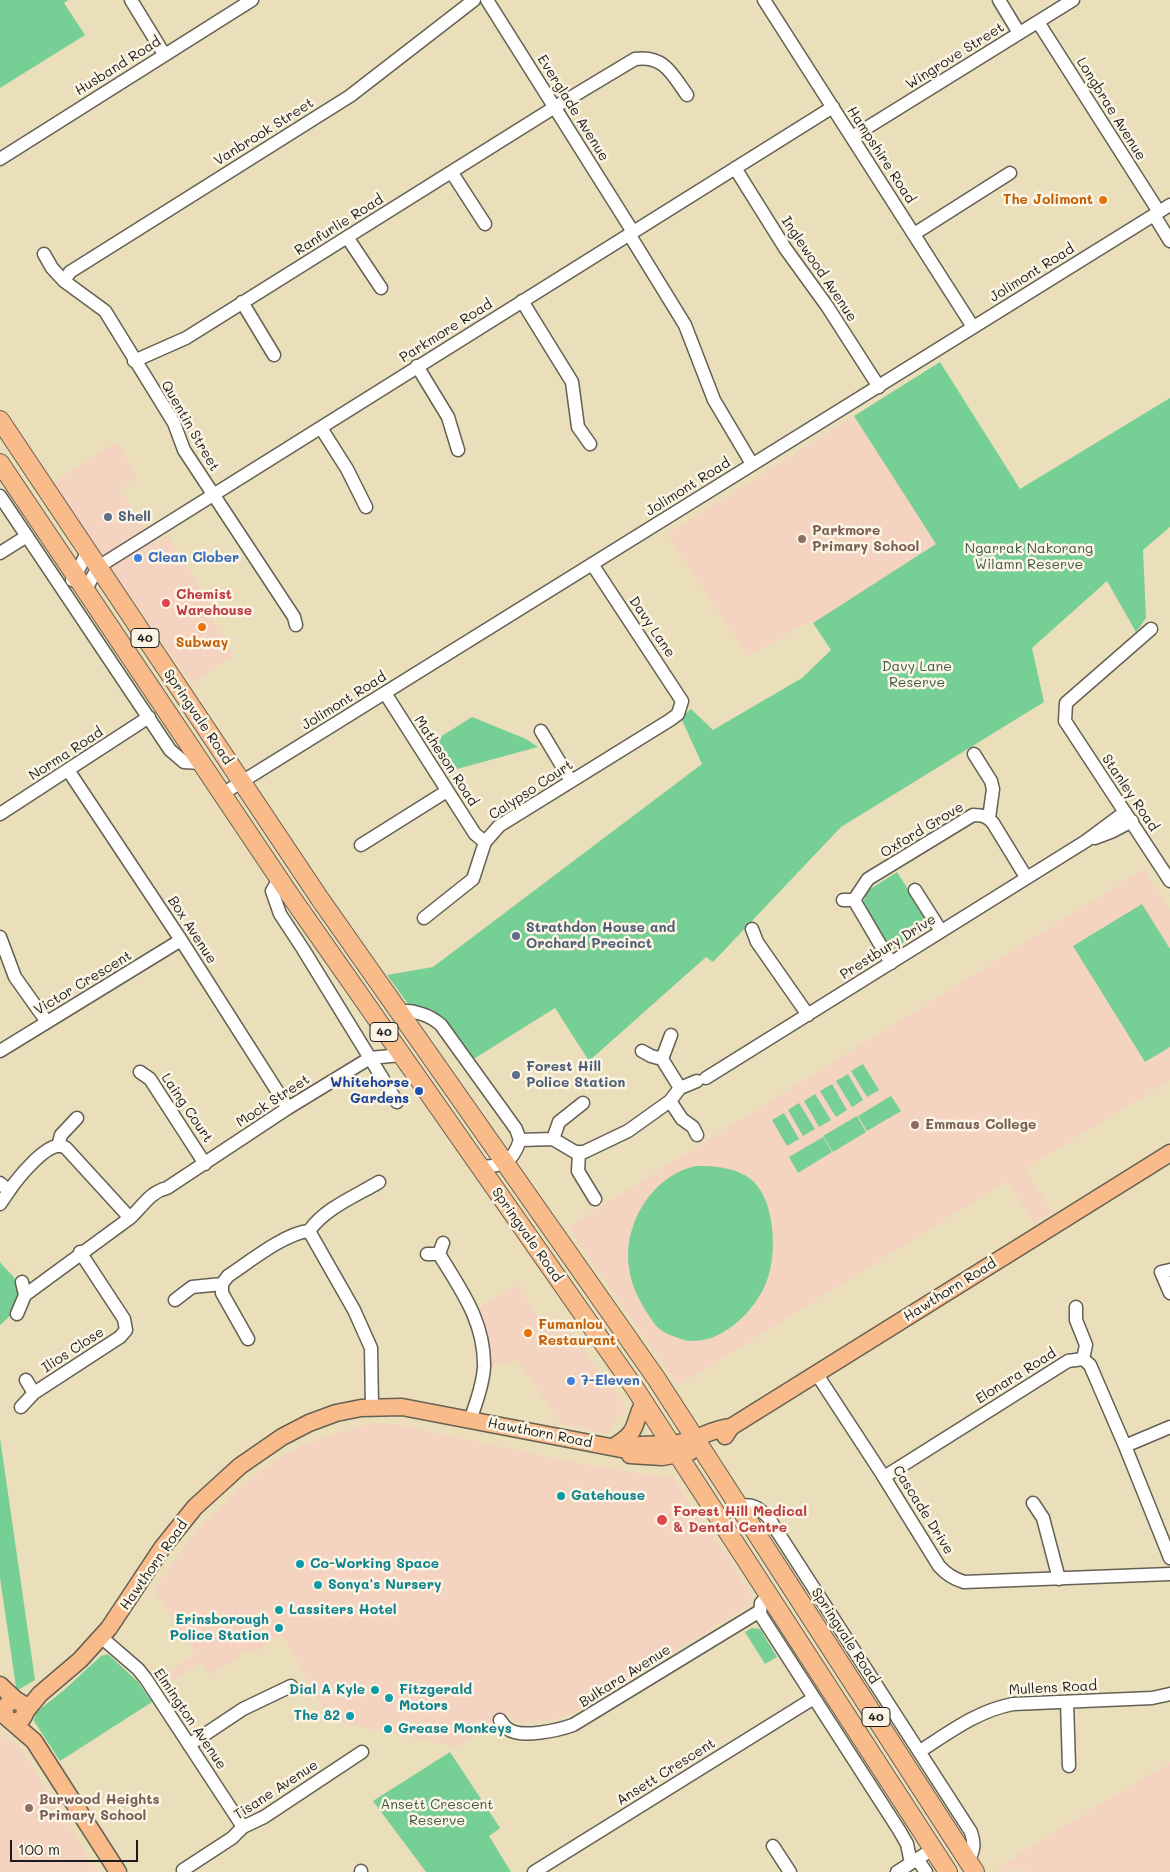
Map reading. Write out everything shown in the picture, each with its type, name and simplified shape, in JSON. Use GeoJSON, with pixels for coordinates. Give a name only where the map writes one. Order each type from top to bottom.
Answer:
{"type":"FeatureCollection","features":[{"type":"Feature","properties":{"kind":"highway","name":"Springvale Road"},"geometry":{"type":"LineString","coordinates":[[0,420],[242,782],[399,1011],[639,1353],[972,1867]]}},
{"type":"Feature","properties":{"kind":"highway","name":"Springvale Road"},"geometry":{"type":"LineString","coordinates":[[0,463],[279,879],[676,1449],[948,1872]]}},
{"type":"Feature","properties":{"kind":"main road","name":"Hawthorn Road"},"geometry":{"type":"LineString","coordinates":[[11,1710],[40,1694],[70,1669],[101,1637],[115,1620],[171,1536],[195,1507],[234,1471],[269,1445],[308,1423],[347,1410],[372,1407],[411,1408],[617,1448],[628,1455],[662,1457],[676,1449],[699,1443],[722,1428],[731,1427],[1170,1153]]}},
{"type":"Feature","properties":{"kind":"main road"},"geometry":{"type":"LineString","coordinates":[[617,1448],[633,1431],[644,1402]]}},
{"type":"Feature","properties":{"kind":"main road"},"geometry":{"type":"LineString","coordinates":[[0,1685],[11,1710],[30,1722],[34,1741],[118,1872]]}},
{"type":"Feature","properties":{"kind":"street"},"geometry":{"type":"LineString","coordinates":[[131,0],[164,54]]}},
{"type":"Feature","properties":{"kind":"street","name":"Husband Road"},"geometry":{"type":"LineString","coordinates":[[0,159],[252,0]]}},
{"type":"Feature","properties":{"kind":"street","name":"Vanbrook Street"},"geometry":{"type":"LineString","coordinates":[[64,281],[70,272],[350,96],[474,0]]}},
{"type":"Feature","properties":{"kind":"street","name":"Everglade Avenue"},"geometry":{"type":"LineString","coordinates":[[486,0],[554,107],[686,325],[714,400],[752,464]]}},
{"type":"Feature","properties":{"kind":"street","name":"Hampshire Road"},"geometry":{"type":"LineString","coordinates":[[764,0],[973,327]]}},
{"type":"Feature","properties":{"kind":"street"},"geometry":{"type":"LineString","coordinates":[[999,0],[1020,33]]}},
{"type":"Feature","properties":{"kind":"street","name":"Wingrove Street"},"geometry":{"type":"LineString","coordinates":[[852,137],[1073,0]]}},
{"type":"Feature","properties":{"kind":"street","name":"Longbrae Avenue"},"geometry":{"type":"LineString","coordinates":[[1038,22],[1156,214],[1170,241]]}},
{"type":"Feature","properties":{"kind":"street","name":"Ranfurlie Road"},"geometry":{"type":"LineString","coordinates":[[134,361],[186,338],[452,173],[554,107],[635,59],[648,57],[658,60],[671,73],[687,95]]}},
{"type":"Feature","properties":{"kind":"street","name":"Parkmore Road"},"geometry":{"type":"LineString","coordinates":[[80,584],[98,567],[833,107]]}},
{"type":"Feature","properties":{"kind":"street","name":"Inglewood Avenue"},"geometry":{"type":"LineString","coordinates":[[736,168],[785,248],[827,306],[879,386]]}},
{"type":"Feature","properties":{"kind":"street"},"geometry":{"type":"LineString","coordinates":[[452,173],[485,224]]}},
{"type":"Feature","properties":{"kind":"street"},"geometry":{"type":"LineString","coordinates":[[914,234],[1010,173]]}},
{"type":"Feature","properties":{"kind":"street","name":"Jolimont Road"},"geometry":{"type":"LineString","coordinates":[[222,794],[1170,205]]}},
{"type":"Feature","properties":{"kind":"street"},"geometry":{"type":"LineString","coordinates":[[347,237],[381,288]]}},
{"type":"Feature","properties":{"kind":"street","name":"Quentin Street"},"geometry":{"type":"LineString","coordinates":[[44,254],[52,268],[64,281],[105,311],[134,361],[174,423],[184,450],[294,617],[296,625]]}},
{"type":"Feature","properties":{"kind":"street"},"geometry":{"type":"LineString","coordinates":[[522,301],[572,382],[578,427],[590,444]]}},
{"type":"Feature","properties":{"kind":"street"},"geometry":{"type":"LineString","coordinates":[[242,302],[274,355]]}},
{"type":"Feature","properties":{"kind":"street"},"geometry":{"type":"LineString","coordinates":[[417,366],[448,417],[458,450]]}},
{"type":"Feature","properties":{"kind":"street"},"geometry":{"type":"LineString","coordinates":[[321,428],[346,468],[366,507]]}},
{"type":"Feature","properties":{"kind":"street","name":"Springvale Road"},"geometry":{"type":"LineString","coordinates":[[0,496],[170,750],[188,763],[201,763]]}},
{"type":"Feature","properties":{"kind":"street"},"geometry":{"type":"LineString","coordinates":[[0,553],[27,536]]}},
{"type":"Feature","properties":{"kind":"street"},"geometry":{"type":"LineString","coordinates":[[61,587],[80,584],[88,552]]}},
{"type":"Feature","properties":{"kind":"street","name":"Davy Lane"},"geometry":{"type":"LineString","coordinates":[[592,564],[682,701],[680,708]]}},
{"type":"Feature","properties":{"kind":"street","name":"Stanley Road"},"geometry":{"type":"LineString","coordinates":[[1151,629],[1066,704],[1065,721],[1170,881]]}},
{"type":"Feature","properties":{"kind":"street","name":"Matheson Road"},"geometry":{"type":"LineString","coordinates":[[385,693],[475,834],[485,842]]}},
{"type":"Feature","properties":{"kind":"street","name":"Calypso Court"},"geometry":{"type":"LineString","coordinates":[[424,918],[472,879],[485,842],[499,826],[670,720],[678,714],[680,708]]}},
{"type":"Feature","properties":{"kind":"street","name":"Norma Road"},"geometry":{"type":"LineString","coordinates":[[0,814],[149,718]]}},
{"type":"Feature","properties":{"kind":"street"},"geometry":{"type":"LineString","coordinates":[[541,732],[571,781]]}},
{"type":"Feature","properties":{"kind":"street"},"geometry":{"type":"LineString","coordinates":[[974,754],[992,781],[993,789],[989,818],[1026,877]]}},
{"type":"Feature","properties":{"kind":"street","name":"Box Avenue"},"geometry":{"type":"LineString","coordinates":[[68,770],[181,940],[288,1108]]}},
{"type":"Feature","properties":{"kind":"street"},"geometry":{"type":"LineString","coordinates":[[361,845],[447,791]]}},
{"type":"Feature","properties":{"kind":"street","name":"Oxford Grove"},"geometry":{"type":"LineString","coordinates":[[891,963],[849,900],[868,879],[973,815],[989,818]]}},
{"type":"Feature","properties":{"kind":"street","name":"Prestbury Drive"},"geometry":{"type":"LineString","coordinates":[[680,1088],[702,1080],[1086,841],[1112,832],[1128,816]]}},
{"type":"Feature","properties":{"kind":"street"},"geometry":{"type":"LineString","coordinates":[[279,879],[272,892],[280,914],[397,1102]]}},
{"type":"Feature","properties":{"kind":"street"},"geometry":{"type":"LineString","coordinates":[[915,890],[941,931]]}},
{"type":"Feature","properties":{"kind":"street"},"geometry":{"type":"LineString","coordinates":[[752,929],[757,942],[808,1015]]}},
{"type":"Feature","properties":{"kind":"street"},"geometry":{"type":"LineString","coordinates":[[0,937],[15,977],[47,1022]]}},
{"type":"Feature","properties":{"kind":"street","name":"Victor Crescent"},"geometry":{"type":"LineString","coordinates":[[0,1051],[181,940]]}},
{"type":"Feature","properties":{"kind":"street"},"geometry":{"type":"LineString","coordinates":[[399,1011],[410,1010],[428,1016],[441,1025],[516,1129],[520,1140],[514,1155],[506,1163],[497,1167],[480,1167]]}},
{"type":"Feature","properties":{"kind":"street"},"geometry":{"type":"LineString","coordinates":[[662,1059],[671,1035]]}},
{"type":"Feature","properties":{"kind":"street"},"geometry":{"type":"LineString","coordinates":[[520,1140],[553,1139],[580,1153],[619,1136],[670,1101],[680,1088],[662,1059],[642,1051]]}},
{"type":"Feature","properties":{"kind":"street","name":"Mock Street"},"geometry":{"type":"LineString","coordinates":[[17,1314],[25,1295],[80,1252],[130,1218],[144,1205],[155,1202],[163,1196],[167,1188],[288,1108],[370,1058],[401,1055]]}},
{"type":"Feature","properties":{"kind":"street","name":"Laing Court"},"geometry":{"type":"LineString","coordinates":[[140,1072],[150,1079],[206,1164]]}},
{"type":"Feature","properties":{"kind":"street"},"geometry":{"type":"LineString","coordinates":[[670,1101],[682,1119],[694,1127],[697,1134]]}},
{"type":"Feature","properties":{"kind":"street"},"geometry":{"type":"LineString","coordinates":[[553,1139],[559,1122],[583,1103]]}},
{"type":"Feature","properties":{"kind":"street"},"geometry":{"type":"LineString","coordinates":[[58,1146],[61,1136],[77,1118]]}},
{"type":"Feature","properties":{"kind":"street"},"geometry":{"type":"LineString","coordinates":[[0,1204],[4,1187],[47,1151],[58,1146],[66,1148],[130,1218]]}},
{"type":"Feature","properties":{"kind":"street"},"geometry":{"type":"LineString","coordinates":[[580,1153],[578,1171],[595,1199]]}},
{"type":"Feature","properties":{"kind":"street"},"geometry":{"type":"LineString","coordinates":[[310,1231],[316,1221],[326,1214],[383,1180]]}},
{"type":"Feature","properties":{"kind":"street"},"geometry":{"type":"LineString","coordinates":[[250,1342],[222,1293],[222,1284],[228,1276],[282,1241],[300,1232],[310,1231]]}},
{"type":"Feature","properties":{"kind":"street"},"geometry":{"type":"LineString","coordinates":[[310,1231],[354,1310],[371,1348],[372,1407]]}},
{"type":"Feature","properties":{"kind":"street"},"geometry":{"type":"LineString","coordinates":[[436,1250],[472,1308],[481,1337],[484,1368],[470,1420]]}},
{"type":"Feature","properties":{"kind":"street","name":"Ilios Close"},"geometry":{"type":"LineString","coordinates":[[21,1408],[34,1393],[120,1337],[126,1330],[124,1319],[80,1252]]}},
{"type":"Feature","properties":{"kind":"street"},"geometry":{"type":"LineString","coordinates":[[1162,1268],[1170,1293]]}},
{"type":"Feature","properties":{"kind":"street"},"geometry":{"type":"LineString","coordinates":[[22,1282],[25,1295]]}},
{"type":"Feature","properties":{"kind":"street"},"geometry":{"type":"LineString","coordinates":[[175,1300],[192,1287],[222,1284]]}},
{"type":"Feature","properties":{"kind":"street"},"geometry":{"type":"LineString","coordinates":[[1076,1307],[1076,1320],[1086,1345],[1083,1359],[1090,1365],[1170,1558]]}},
{"type":"Feature","properties":{"kind":"street","name":"Elonara Road"},"geometry":{"type":"LineString","coordinates":[[884,1477],[1068,1361],[1083,1359]]}},
{"type":"Feature","properties":{"kind":"street","name":"Cascade Drive"},"geometry":{"type":"LineString","coordinates":[[816,1373],[940,1566],[950,1576],[964,1582],[1170,1574]]}},
{"type":"Feature","properties":{"kind":"street","name":"Ilios Close"},"geometry":{"type":"LineString","coordinates":[[26,1380],[34,1393]]}},
{"type":"Feature","properties":{"kind":"street"},"geometry":{"type":"LineString","coordinates":[[1125,1446],[1170,1427]]}},
{"type":"Feature","properties":{"kind":"street"},"geometry":{"type":"LineString","coordinates":[[1033,1503],[1043,1518],[1060,1579]]}},
{"type":"Feature","properties":{"kind":"street","name":"Springvale Road"},"geometry":{"type":"LineString","coordinates":[[739,1506],[750,1505],[756,1507],[768,1517],[920,1751],[971,1832],[974,1847],[972,1867]]}},
{"type":"Feature","properties":{"kind":"street"},"geometry":{"type":"LineString","coordinates":[[769,1595],[764,1600],[760,1611],[762,1616],[899,1830],[914,1861],[926,1872]]}},
{"type":"Feature","properties":{"kind":"street","name":"Bulkara Avenue"},"geometry":{"type":"LineString","coordinates":[[500,1720],[508,1729],[516,1733],[525,1734],[563,1729],[573,1725],[760,1611]]}},
{"type":"Feature","properties":{"kind":"street","name":"Elmington Avenue"},"geometry":{"type":"LineString","coordinates":[[101,1637],[142,1674],[242,1827]]}},
{"type":"Feature","properties":{"kind":"street"},"geometry":{"type":"LineString","coordinates":[[190,1745],[244,1709],[291,1686]]}},
{"type":"Feature","properties":{"kind":"street","name":"Mullens Road"},"geometry":{"type":"LineString","coordinates":[[920,1751],[987,1710],[1012,1704],[1152,1698],[1170,1694]]}},
{"type":"Feature","properties":{"kind":"street","name":"Ansett Crescent"},"geometry":{"type":"LineString","coordinates":[[534,1872],[814,1698]]}},
{"type":"Feature","properties":{"kind":"street"},"geometry":{"type":"LineString","coordinates":[[1067,1702],[1069,1766]]}},
{"type":"Feature","properties":{"kind":"street","name":"Tisane Avenue"},"geometry":{"type":"LineString","coordinates":[[183,1870],[232,1838],[242,1827],[264,1816],[362,1752]]}},
{"type":"Feature","properties":{"kind":"street"},"geometry":{"type":"LineString","coordinates":[[899,1830],[922,1832]]}},
{"type":"Feature","properties":{"kind":"street"},"geometry":{"type":"LineString","coordinates":[[773,1846],[790,1872]]}},
{"type":"Feature","properties":{"kind":"street"},"geometry":{"type":"LineString","coordinates":[[897,1872],[933,1849]]}},
{"type":"Feature","properties":{"kind":"shaded area","name":"Parkmore Primary School"},"geometry":{"type":"Polygon","coordinates":[[[854,416],[937,544],[813,623],[811,620],[748,656],[667,534],[854,416]]]}},
{"type":"Feature","properties":{"kind":"shaded area"},"geometry":{"type":"Polygon","coordinates":[[[116,442],[138,477],[119,489],[155,544],[168,536],[211,605],[205,609],[234,654],[192,685],[52,484],[116,442]]]}},
{"type":"Feature","properties":{"kind":"shaded area","name":"Emmaus College"},"geometry":{"type":"Polygon","coordinates":[[[1144,869],[1170,911],[1170,1080],[1025,1169],[1052,1212],[1034,1223],[1007,1181],[678,1386],[568,1227],[1144,869]]]}},
{"type":"Feature","properties":{"kind":"shaded area"},"geometry":{"type":"Polygon","coordinates":[[[516,1284],[548,1331],[563,1323],[626,1407],[607,1434],[561,1424],[518,1361],[488,1366],[477,1309],[516,1284]]]}},
{"type":"Feature","properties":{"kind":"shaded area"},"geometry":{"type":"Polygon","coordinates":[[[370,1424],[394,1424],[577,1463],[661,1477],[672,1475],[698,1518],[724,1551],[752,1596],[749,1605],[579,1711],[556,1719],[522,1723],[517,1722],[509,1715],[457,1747],[329,1720],[283,1635],[253,1653],[250,1649],[210,1676],[201,1662],[173,1681],[168,1672],[195,1654],[154,1590],[193,1534],[246,1482],[289,1452],[331,1435],[370,1424]]]}},
{"type":"Feature","properties":{"kind":"shaded area","name":"Burwood Heights Primary School"},"geometry":{"type":"Polygon","coordinates":[[[0,1735],[18,1745],[98,1872],[0,1872],[0,1735]]]}},
{"type":"Feature","properties":{"kind":"shaded area"},"geometry":{"type":"Polygon","coordinates":[[[1170,1762],[1170,1872],[992,1871],[1045,1838],[1170,1762]]]}},
{"type":"Feature","properties":{"kind":"green space"},"geometry":{"type":"Polygon","coordinates":[[[0,0],[68,0],[64,3],[85,35],[0,88],[0,0]]]}},
{"type":"Feature","properties":{"kind":"green space","name":"Davy Lane Reserve"},"geometry":{"type":"Polygon","coordinates":[[[940,362],[1020,489],[1170,398],[1170,527],[1143,550],[1146,618],[1136,632],[1107,581],[1032,648],[1044,702],[841,827],[713,962],[706,957],[589,1061],[555,1008],[472,1060],[434,1015],[408,1004],[387,975],[433,967],[702,764],[681,718],[691,709],[713,730],[802,678],[831,650],[813,623],[936,544],[854,416],[940,362]]]}},
{"type":"Feature","properties":{"kind":"green space"},"geometry":{"type":"Polygon","coordinates":[[[472,717],[526,739],[538,747],[446,772],[429,744],[472,717]]]}},
{"type":"Feature","properties":{"kind":"green space"},"geometry":{"type":"Polygon","coordinates":[[[897,872],[931,925],[890,951],[862,907],[867,891],[897,872]]]}},
{"type":"Feature","properties":{"kind":"green space"},"geometry":{"type":"Polygon","coordinates":[[[1142,904],[1170,949],[1170,1047],[1145,1062],[1073,946],[1142,904]]]}},
{"type":"Feature","properties":{"kind":"green space"},"geometry":{"type":"Polygon","coordinates":[[[863,1064],[879,1090],[867,1097],[851,1071],[863,1064]]]}},
{"type":"Feature","properties":{"kind":"green space"},"geometry":{"type":"Polygon","coordinates":[[[848,1074],[863,1100],[852,1107],[836,1081],[848,1074]]]}},
{"type":"Feature","properties":{"kind":"green space"},"geometry":{"type":"Polygon","coordinates":[[[832,1084],[847,1110],[836,1117],[820,1091],[832,1084]]]}},
{"type":"Feature","properties":{"kind":"green space"},"geometry":{"type":"Polygon","coordinates":[[[815,1094],[831,1120],[819,1127],[804,1101],[815,1094]]]}},
{"type":"Feature","properties":{"kind":"green space"},"geometry":{"type":"Polygon","coordinates":[[[891,1096],[901,1111],[867,1131],[858,1116],[891,1096]]]}},
{"type":"Feature","properties":{"kind":"green space"},"geometry":{"type":"Polygon","coordinates":[[[799,1103],[815,1129],[803,1136],[788,1110],[799,1103]]]}},
{"type":"Feature","properties":{"kind":"green space"},"geometry":{"type":"Polygon","coordinates":[[[784,1113],[799,1139],[787,1146],[772,1120],[784,1113]]]}},
{"type":"Feature","properties":{"kind":"green space"},"geometry":{"type":"Polygon","coordinates":[[[857,1116],[866,1132],[833,1152],[823,1136],[857,1116]]]}},
{"type":"Feature","properties":{"kind":"green space"},"geometry":{"type":"Polygon","coordinates":[[[823,1137],[832,1152],[798,1173],[789,1157],[823,1137]]]}},
{"type":"Feature","properties":{"kind":"green space"},"geometry":{"type":"Polygon","coordinates":[[[696,1166],[729,1169],[748,1177],[757,1186],[764,1198],[769,1212],[773,1242],[770,1271],[766,1283],[753,1306],[743,1317],[720,1334],[694,1341],[681,1339],[662,1331],[653,1322],[641,1303],[632,1282],[628,1250],[636,1218],[654,1190],[667,1179],[681,1171],[696,1166]]]}},
{"type":"Feature","properties":{"kind":"green space"},"geometry":{"type":"Polygon","coordinates":[[[0,1262],[17,1281],[20,1296],[16,1307],[0,1325],[0,1262]]]}},
{"type":"Feature","properties":{"kind":"green space"},"geometry":{"type":"Polygon","coordinates":[[[0,1438],[35,1680],[18,1690],[0,1578],[0,1438]]]}},
{"type":"Feature","properties":{"kind":"green space"},"geometry":{"type":"Polygon","coordinates":[[[752,1628],[760,1629],[777,1657],[765,1664],[745,1632],[752,1628]]]}},
{"type":"Feature","properties":{"kind":"green space"},"geometry":{"type":"Polygon","coordinates":[[[108,1654],[138,1682],[152,1702],[60,1761],[34,1721],[35,1713],[63,1691],[101,1656],[108,1654]]]}},
{"type":"Feature","properties":{"kind":"green space","name":"Ansett Crescent Reserve"},"geometry":{"type":"Polygon","coordinates":[[[450,1752],[500,1828],[489,1836],[511,1872],[426,1872],[373,1801],[450,1752]]]}},
{"type":"Feature","properties":{"kind":"place","name":"The Jolimont"},"geometry":{"type":"Point","coordinates":[1103,200]}},
{"type":"Feature","properties":{"kind":"place","name":"Shell"},"geometry":{"type":"Point","coordinates":[108,517]}},
{"type":"Feature","properties":{"kind":"place","name":"Parkmore Primary School"},"geometry":{"type":"Point","coordinates":[802,539]}},
{"type":"Feature","properties":{"kind":"place","name":"Clean Clober"},"geometry":{"type":"Point","coordinates":[138,558]}},
{"type":"Feature","properties":{"kind":"place","name":"Chemist Warehouse"},"geometry":{"type":"Point","coordinates":[166,603]}},
{"type":"Feature","properties":{"kind":"place","name":"Subway"},"geometry":{"type":"Point","coordinates":[202,627]}},
{"type":"Feature","properties":{"kind":"place","name":"Strathdon House and Orchard Precinct"},"geometry":{"type":"Point","coordinates":[516,936]}},
{"type":"Feature","properties":{"kind":"place","name":"Forest Hill Police Station"},"geometry":{"type":"Point","coordinates":[516,1075]}},
{"type":"Feature","properties":{"kind":"place","name":"Whitehorse Gardens"},"geometry":{"type":"Point","coordinates":[419,1091]}},
{"type":"Feature","properties":{"kind":"place","name":"Emmaus College"},"geometry":{"type":"Point","coordinates":[915,1125]}},
{"type":"Feature","properties":{"kind":"place","name":"Fumanlou Restaurant"},"geometry":{"type":"Point","coordinates":[528,1333]}},
{"type":"Feature","properties":{"kind":"place","name":"7-Eleven"},"geometry":{"type":"Point","coordinates":[571,1381]}},
{"type":"Feature","properties":{"kind":"place","name":"Gatehouse"},"geometry":{"type":"Point","coordinates":[561,1496]}},
{"type":"Feature","properties":{"kind":"place","name":"Forest Hill Medical & Dental Centre"},"geometry":{"type":"Point","coordinates":[662,1520]}},
{"type":"Feature","properties":{"kind":"place","name":"Co-Working Space"},"geometry":{"type":"Point","coordinates":[300,1564]}},
{"type":"Feature","properties":{"kind":"place","name":"Sonya's Nursery"},"geometry":{"type":"Point","coordinates":[318,1585]}},
{"type":"Feature","properties":{"kind":"place","name":"Lassiters Hotel"},"geometry":{"type":"Point","coordinates":[279,1610]}},
{"type":"Feature","properties":{"kind":"place","name":"Erinsborough Police Station"},"geometry":{"type":"Point","coordinates":[279,1628]}},
{"type":"Feature","properties":{"kind":"place","name":"Dial A Kyle"},"geometry":{"type":"Point","coordinates":[375,1690]}},
{"type":"Feature","properties":{"kind":"place","name":"Fitzgerald Motors"},"geometry":{"type":"Point","coordinates":[389,1698]}},
{"type":"Feature","properties":{"kind":"place","name":"The 82"},"geometry":{"type":"Point","coordinates":[350,1716]}},
{"type":"Feature","properties":{"kind":"place","name":"Grease Monkeys"},"geometry":{"type":"Point","coordinates":[388,1729]}},
{"type":"Feature","properties":{"kind":"place","name":"Burwood Heights Primary School"},"geometry":{"type":"Point","coordinates":[29,1808]}},
{"type":"Feature","properties":{"kind":"park label","name":"Ngarrak Nakorang Wilamn Reserve"},"geometry":{"type":"Point","coordinates":[1029,558]}}]}
